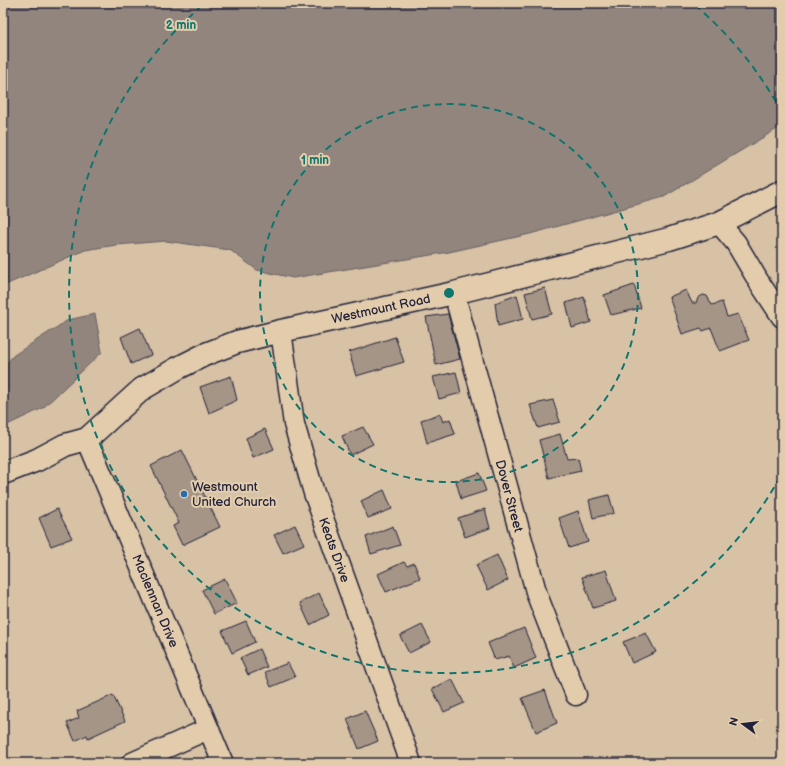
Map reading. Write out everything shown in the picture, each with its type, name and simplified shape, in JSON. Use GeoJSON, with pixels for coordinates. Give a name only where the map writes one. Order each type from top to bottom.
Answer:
{"type":"FeatureCollection","features":[{"type":"Feature","properties":{"kind":"main road","name":"Westmount Road"},"geometry":{"type":"LineString","coordinates":[[3,473],[37,460],[65,445],[87,439],[142,389],[206,354],[237,342],[454,293],[669,239],[720,223],[782,191]]}},
{"type":"Feature","properties":{"kind":"street"},"geometry":{"type":"LineString","coordinates":[[720,223],[736,243],[782,317]]}},
{"type":"Feature","properties":{"kind":"street","name":"Dover Street"},"geometry":{"type":"LineString","coordinates":[[454,293],[537,595],[576,695]]}},
{"type":"Feature","properties":{"kind":"street","name":"Keats Drive"},"geometry":{"type":"LineString","coordinates":[[281,331],[294,424],[301,450],[314,493],[411,763]]}},
{"type":"Feature","properties":{"kind":"street","name":"Maclennan Drive"},"geometry":{"type":"LineString","coordinates":[[87,439],[223,763]]}},
{"type":"Feature","properties":{"kind":"street"},"geometry":{"type":"LineString","coordinates":[[132,763],[208,730]]}},
{"type":"Feature","properties":{"kind":"shaded area"},"geometry":{"type":"Polygon","coordinates":[[[3,3],[782,3],[782,127],[664,197],[530,234],[449,252],[293,278],[257,270],[230,250],[166,241],[116,245],[85,250],[3,286],[3,3]]]}},
{"type":"Feature","properties":{"kind":"shaded area"},"geometry":{"type":"Polygon","coordinates":[[[95,314],[102,352],[43,408],[3,427],[3,367],[14,355],[68,320],[95,314]]]}},
{"type":"Feature","properties":{"kind":"building"},"geometry":{"type":"Polygon","coordinates":[[[634,285],[641,308],[611,315],[604,295],[634,285]]]}},
{"type":"Feature","properties":{"kind":"building"},"geometry":{"type":"Polygon","coordinates":[[[545,288],[552,314],[532,319],[525,293],[545,288]]]}},
{"type":"Feature","properties":{"kind":"building"},"geometry":{"type":"Polygon","coordinates":[[[686,290],[692,303],[696,303],[698,298],[703,295],[707,296],[712,305],[722,302],[727,317],[738,314],[749,340],[720,351],[711,328],[703,331],[701,328],[682,334],[669,297],[686,290]]]}},
{"type":"Feature","properties":{"kind":"building"},"geometry":{"type":"Polygon","coordinates":[[[517,295],[523,319],[498,326],[495,303],[517,295]]]}},
{"type":"Feature","properties":{"kind":"building"},"geometry":{"type":"Polygon","coordinates":[[[584,297],[591,322],[572,328],[566,303],[584,297]]]}},
{"type":"Feature","properties":{"kind":"building"},"geometry":{"type":"Polygon","coordinates":[[[448,314],[460,359],[436,365],[426,317],[448,314]]]}},
{"type":"Feature","properties":{"kind":"building"},"geometry":{"type":"Polygon","coordinates":[[[140,328],[151,355],[131,364],[121,337],[140,328]]]}},
{"type":"Feature","properties":{"kind":"building"},"geometry":{"type":"Polygon","coordinates":[[[395,337],[404,362],[356,376],[349,352],[395,337]]]}},
{"type":"Feature","properties":{"kind":"building"},"geometry":{"type":"Polygon","coordinates":[[[456,372],[461,393],[439,399],[433,377],[456,372]]]}},
{"type":"Feature","properties":{"kind":"building"},"geometry":{"type":"Polygon","coordinates":[[[231,376],[237,400],[209,413],[200,387],[231,376]]]}},
{"type":"Feature","properties":{"kind":"building"},"geometry":{"type":"Polygon","coordinates":[[[553,400],[560,422],[538,428],[530,405],[553,400]]]}},
{"type":"Feature","properties":{"kind":"building"},"geometry":{"type":"Polygon","coordinates":[[[440,414],[443,422],[450,419],[455,434],[427,443],[421,420],[440,414]]]}},
{"type":"Feature","properties":{"kind":"building"},"geometry":{"type":"Polygon","coordinates":[[[363,427],[373,444],[350,455],[342,436],[363,427]]]}},
{"type":"Feature","properties":{"kind":"building"},"geometry":{"type":"Polygon","coordinates":[[[265,429],[274,449],[253,458],[246,438],[265,429]]]}},
{"type":"Feature","properties":{"kind":"building"},"geometry":{"type":"Polygon","coordinates":[[[560,434],[567,459],[578,458],[581,471],[549,478],[539,440],[560,434]]]}},
{"type":"Feature","properties":{"kind":"building","name":"Westmount United Church"},"geometry":{"type":"Polygon","coordinates":[[[182,450],[220,527],[182,545],[173,526],[179,523],[151,466],[182,450]]]}},
{"type":"Feature","properties":{"kind":"building"},"geometry":{"type":"Polygon","coordinates":[[[479,473],[486,491],[461,499],[456,481],[479,473]]]}},
{"type":"Feature","properties":{"kind":"building"},"geometry":{"type":"Polygon","coordinates":[[[384,490],[392,509],[368,518],[361,501],[384,490]]]}},
{"type":"Feature","properties":{"kind":"building"},"geometry":{"type":"Polygon","coordinates":[[[609,495],[614,513],[593,518],[589,500],[609,495]]]}},
{"type":"Feature","properties":{"kind":"building"},"geometry":{"type":"Polygon","coordinates":[[[57,509],[72,538],[51,546],[39,518],[57,509]]]}},
{"type":"Feature","properties":{"kind":"building"},"geometry":{"type":"Polygon","coordinates":[[[485,509],[490,528],[465,537],[458,518],[485,509]]]}},
{"type":"Feature","properties":{"kind":"building"},"geometry":{"type":"Polygon","coordinates":[[[578,511],[588,542],[569,548],[559,518],[578,511]]]}},
{"type":"Feature","properties":{"kind":"building"},"geometry":{"type":"Polygon","coordinates":[[[295,525],[304,544],[283,553],[274,535],[295,525]]]}},
{"type":"Feature","properties":{"kind":"building"},"geometry":{"type":"Polygon","coordinates":[[[393,526],[400,545],[371,554],[366,537],[393,526]]]}},
{"type":"Feature","properties":{"kind":"building"},"geometry":{"type":"Polygon","coordinates":[[[497,555],[508,580],[488,590],[476,565],[497,555]]]}},
{"type":"Feature","properties":{"kind":"building"},"geometry":{"type":"Polygon","coordinates":[[[404,562],[407,566],[414,563],[420,578],[386,592],[378,574],[404,562]]]}},
{"type":"Feature","properties":{"kind":"building"},"geometry":{"type":"Polygon","coordinates":[[[606,570],[616,601],[593,608],[582,577],[606,570]]]}},
{"type":"Feature","properties":{"kind":"building"},"geometry":{"type":"Polygon","coordinates":[[[225,579],[237,603],[214,614],[202,590],[225,579]]]}},
{"type":"Feature","properties":{"kind":"building"},"geometry":{"type":"Polygon","coordinates":[[[319,593],[329,615],[310,625],[300,603],[319,593]]]}},
{"type":"Feature","properties":{"kind":"building"},"geometry":{"type":"Polygon","coordinates":[[[246,621],[255,642],[232,653],[222,631],[246,621]]]}},
{"type":"Feature","properties":{"kind":"building"},"geometry":{"type":"Polygon","coordinates":[[[422,625],[431,642],[409,653],[400,636],[422,625]]]}},
{"type":"Feature","properties":{"kind":"building"},"geometry":{"type":"Polygon","coordinates":[[[524,628],[536,658],[514,668],[509,656],[495,660],[488,643],[524,628]]]}},
{"type":"Feature","properties":{"kind":"building"},"geometry":{"type":"Polygon","coordinates":[[[646,633],[656,652],[632,663],[623,642],[646,633]]]}},
{"type":"Feature","properties":{"kind":"building"},"geometry":{"type":"Polygon","coordinates":[[[259,649],[267,667],[248,675],[240,658],[259,649]]]}},
{"type":"Feature","properties":{"kind":"building"},"geometry":{"type":"Polygon","coordinates":[[[288,663],[295,677],[271,687],[265,672],[288,663]]]}},
{"type":"Feature","properties":{"kind":"building"},"geometry":{"type":"Polygon","coordinates":[[[452,679],[464,703],[444,712],[432,689],[452,679]]]}},
{"type":"Feature","properties":{"kind":"building"},"geometry":{"type":"Polygon","coordinates":[[[545,690],[557,723],[536,732],[522,698],[545,690]]]}},
{"type":"Feature","properties":{"kind":"building"},"geometry":{"type":"Polygon","coordinates":[[[113,695],[125,721],[88,738],[87,735],[75,741],[67,723],[79,718],[77,711],[113,695]]]}},
{"type":"Feature","properties":{"kind":"building"},"geometry":{"type":"Polygon","coordinates":[[[365,711],[378,741],[359,749],[347,719],[365,711]]]}},
{"type":"Feature","properties":{"kind":"place","name":"Westmount United Church"},"geometry":{"type":"Point","coordinates":[184,494]}}]}
